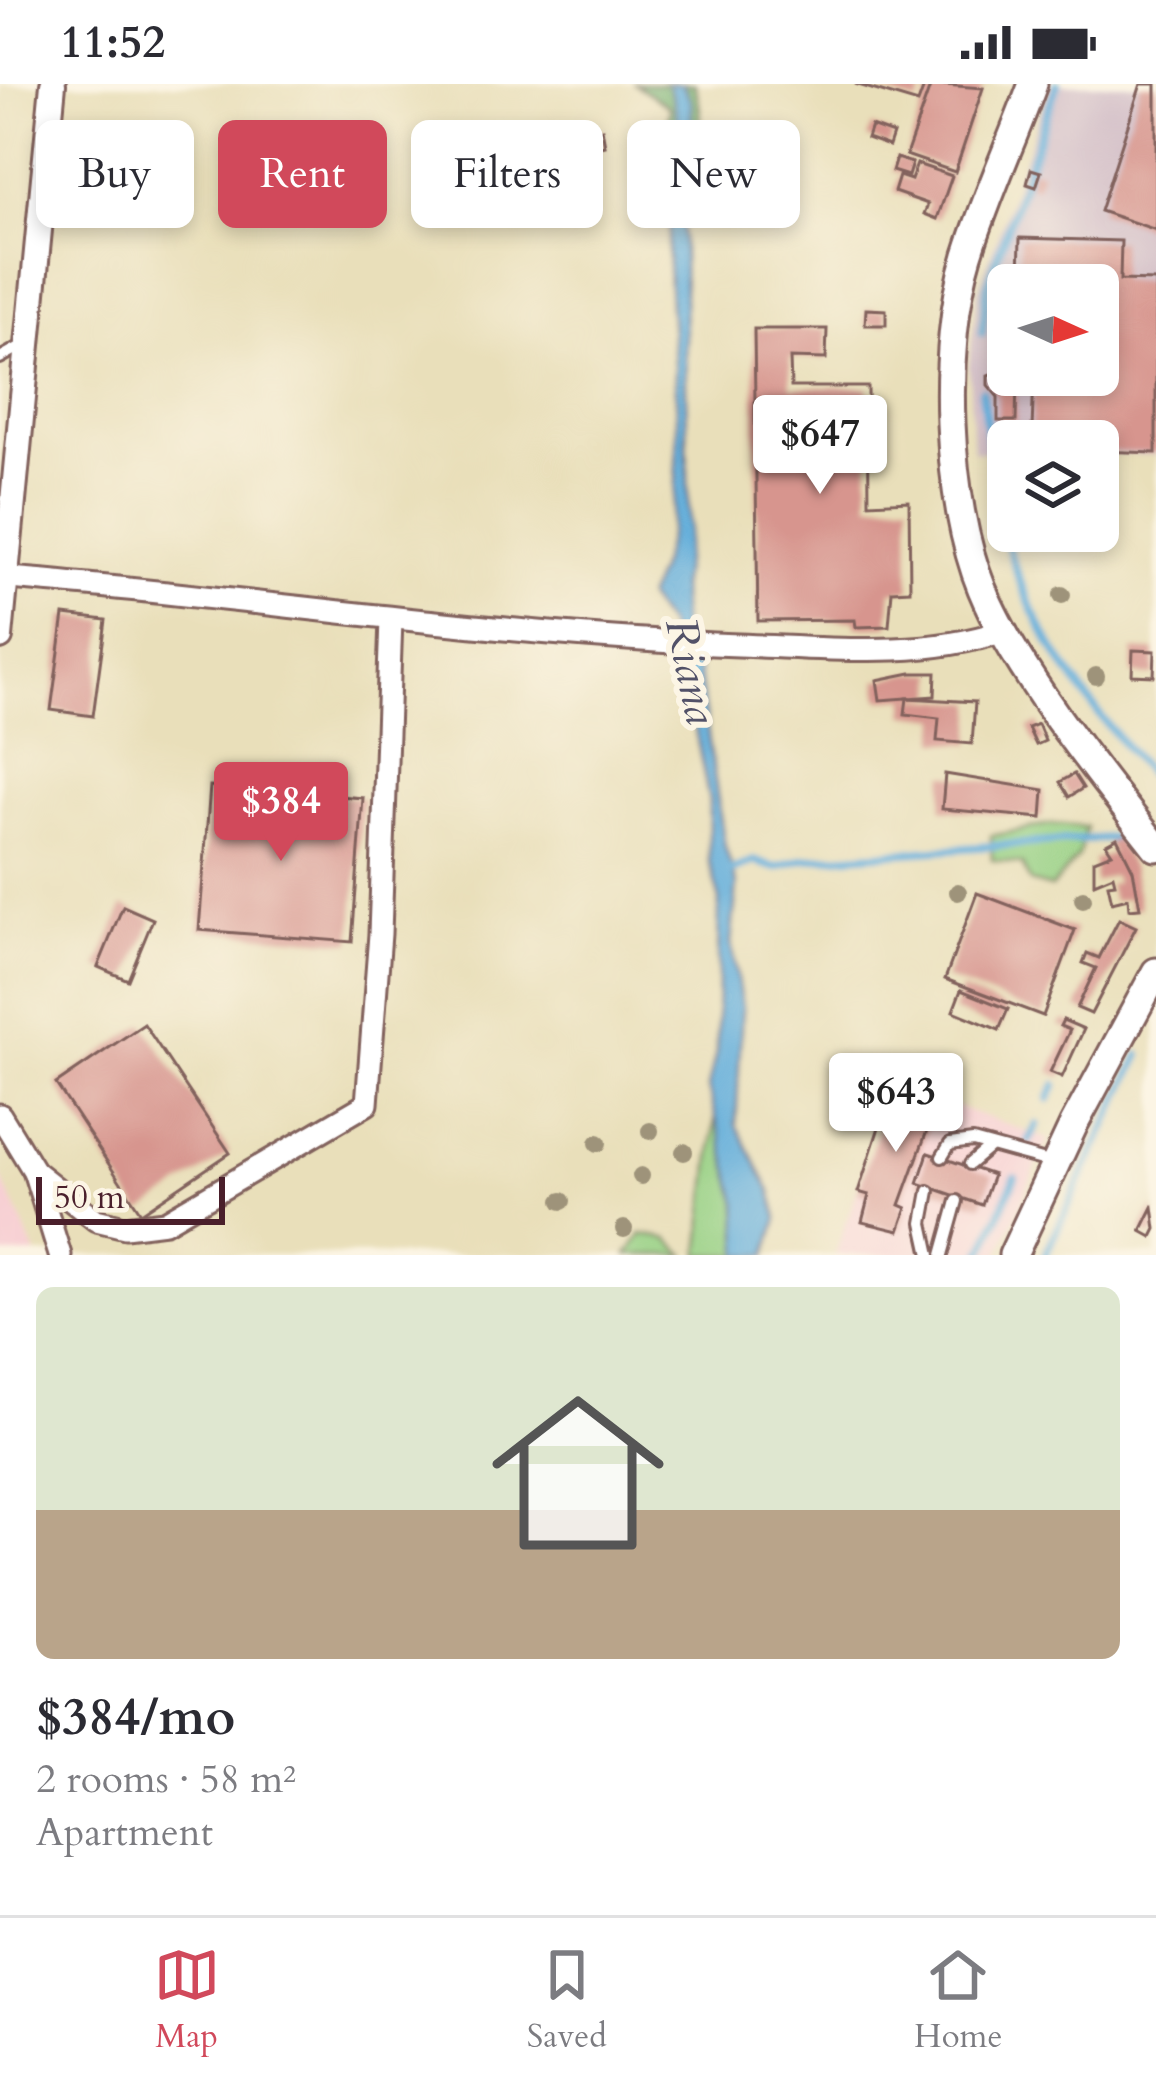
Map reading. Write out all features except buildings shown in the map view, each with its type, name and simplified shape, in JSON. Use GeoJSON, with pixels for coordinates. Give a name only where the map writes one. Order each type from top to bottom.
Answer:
{"type":"FeatureCollection","features":[{"type":"Feature","properties":{"kind":"main road"},"geometry":{"type":"LineString","coordinates":[[1033,84],[967,259],[951,370],[959,503],[981,588],[1003,631],[1156,847]]}},
{"type":"Feature","properties":{"kind":"main road"},"geometry":{"type":"LineString","coordinates":[[1013,1255],[1156,972]]}},
{"type":"Feature","properties":{"kind":"street"},"geometry":{"type":"LineString","coordinates":[[0,638],[10,578],[52,84]]}},
{"type":"Feature","properties":{"kind":"street"},"geometry":{"type":"LineString","coordinates":[[10,578],[391,619],[700,644],[898,648],[953,644],[1003,631]]}},
{"type":"Feature","properties":{"kind":"street"},"geometry":{"type":"LineString","coordinates":[[34,1171],[96,1220],[125,1227],[165,1222],[358,1114],[367,1104],[380,934],[391,619]]}},
{"type":"Feature","properties":{"kind":"street"},"geometry":{"type":"LineString","coordinates":[[0,1115],[34,1171],[60,1255]]}},
{"type":"Feature","properties":{"kind":"lane"},"geometry":{"type":"LineString","coordinates":[[0,358],[30,341]]}},
{"type":"Feature","properties":{"kind":"lane"},"geometry":{"type":"LineString","coordinates":[[942,1157],[950,1144],[993,1146],[1056,1163]]}},
{"type":"Feature","properties":{"kind":"lane"},"geometry":{"type":"LineString","coordinates":[[970,1164],[993,1146]]}},
{"type":"Feature","properties":{"kind":"lane"},"geometry":{"type":"LineString","coordinates":[[929,1191],[923,1223],[930,1255]]}},
{"type":"Feature","properties":{"kind":"lane"},"geometry":{"type":"LineString","coordinates":[[943,1255],[957,1201]]}},
{"type":"Feature","properties":{"kind":"shaded area"},"geometry":{"type":"Polygon","coordinates":[[[1050,84],[1156,84],[1156,455],[1119,454],[1119,420],[987,420],[987,452],[973,451],[969,365],[978,292],[987,266],[987,396],[1119,396],[1119,264],[988,264],[1050,84]]]}},
{"type":"Feature","properties":{"kind":"shaded area"},"geometry":{"type":"Polygon","coordinates":[[[893,1084],[1048,1139],[999,1255],[835,1255],[893,1084]]]}},
{"type":"Feature","properties":{"kind":"shaded area"},"geometry":{"type":"Polygon","coordinates":[[[0,1175],[21,1218],[36,1255],[0,1255],[0,1175]]]}},
{"type":"Feature","properties":{"kind":"green space"},"geometry":{"type":"Polygon","coordinates":[[[635,84],[695,84],[701,120],[667,120],[670,107],[635,84]]]}},
{"type":"Feature","properties":{"kind":"green space"},"geometry":{"type":"Polygon","coordinates":[[[1051,824],[1086,827],[1079,856],[1051,888],[1030,882],[1022,864],[992,860],[991,836],[1051,824]]]}},
{"type":"Feature","properties":{"kind":"green space"},"geometry":{"type":"Polygon","coordinates":[[[716,1113],[738,1203],[740,1255],[700,1255],[716,1113]]]}},
{"type":"Feature","properties":{"kind":"green space"},"geometry":{"type":"Polygon","coordinates":[[[642,1234],[669,1239],[686,1255],[628,1255],[642,1234]]]}},
{"type":"Feature","properties":{"kind":"water"},"geometry":{"type":"Polygon","coordinates":[[[667,84],[682,84],[691,101],[692,120],[677,120],[667,84]]]}},
{"type":"Feature","properties":{"kind":"water","name":"Riana"},"geometry":{"type":"Polygon","coordinates":[[[670,228],[683,228],[689,527],[680,588],[681,626],[697,662],[725,847],[737,885],[731,943],[742,1008],[736,1125],[771,1191],[778,1219],[767,1255],[740,1255],[738,1203],[708,1088],[717,1048],[719,896],[709,861],[709,801],[684,672],[667,626],[646,598],[662,559],[677,474],[670,228]]]}},
{"type":"Feature","properties":{"kind":"waterway"},"geometry":{"type":"LineString","coordinates":[[982,333],[988,283],[1057,84]]}},
{"type":"Feature","properties":{"kind":"waterway"},"geometry":{"type":"LineString","coordinates":[[982,391],[987,429]]}},
{"type":"Feature","properties":{"kind":"waterway"},"geometry":{"type":"LineString","coordinates":[[1010,552],[1024,592],[1060,658],[1153,779]]}},
{"type":"Feature","properties":{"kind":"waterway"},"geometry":{"type":"LineString","coordinates":[[729,872],[754,861],[776,868],[804,859],[1111,838]]}},
{"type":"Feature","properties":{"kind":"waterway"},"geometry":{"type":"LineString","coordinates":[[1045,1255],[1140,1055]]}},
{"type":"Feature","properties":{"kind":"waterway"},"geometry":{"type":"LineString","coordinates":[[1049,1099],[1056,1085]]}},
{"type":"Feature","properties":{"kind":"waterway"},"geometry":{"type":"LineString","coordinates":[[1029,1140],[1037,1125]]}},
{"type":"Feature","properties":{"kind":"waterway"},"geometry":{"type":"LineString","coordinates":[[982,1255],[1015,1178]]}}]}
